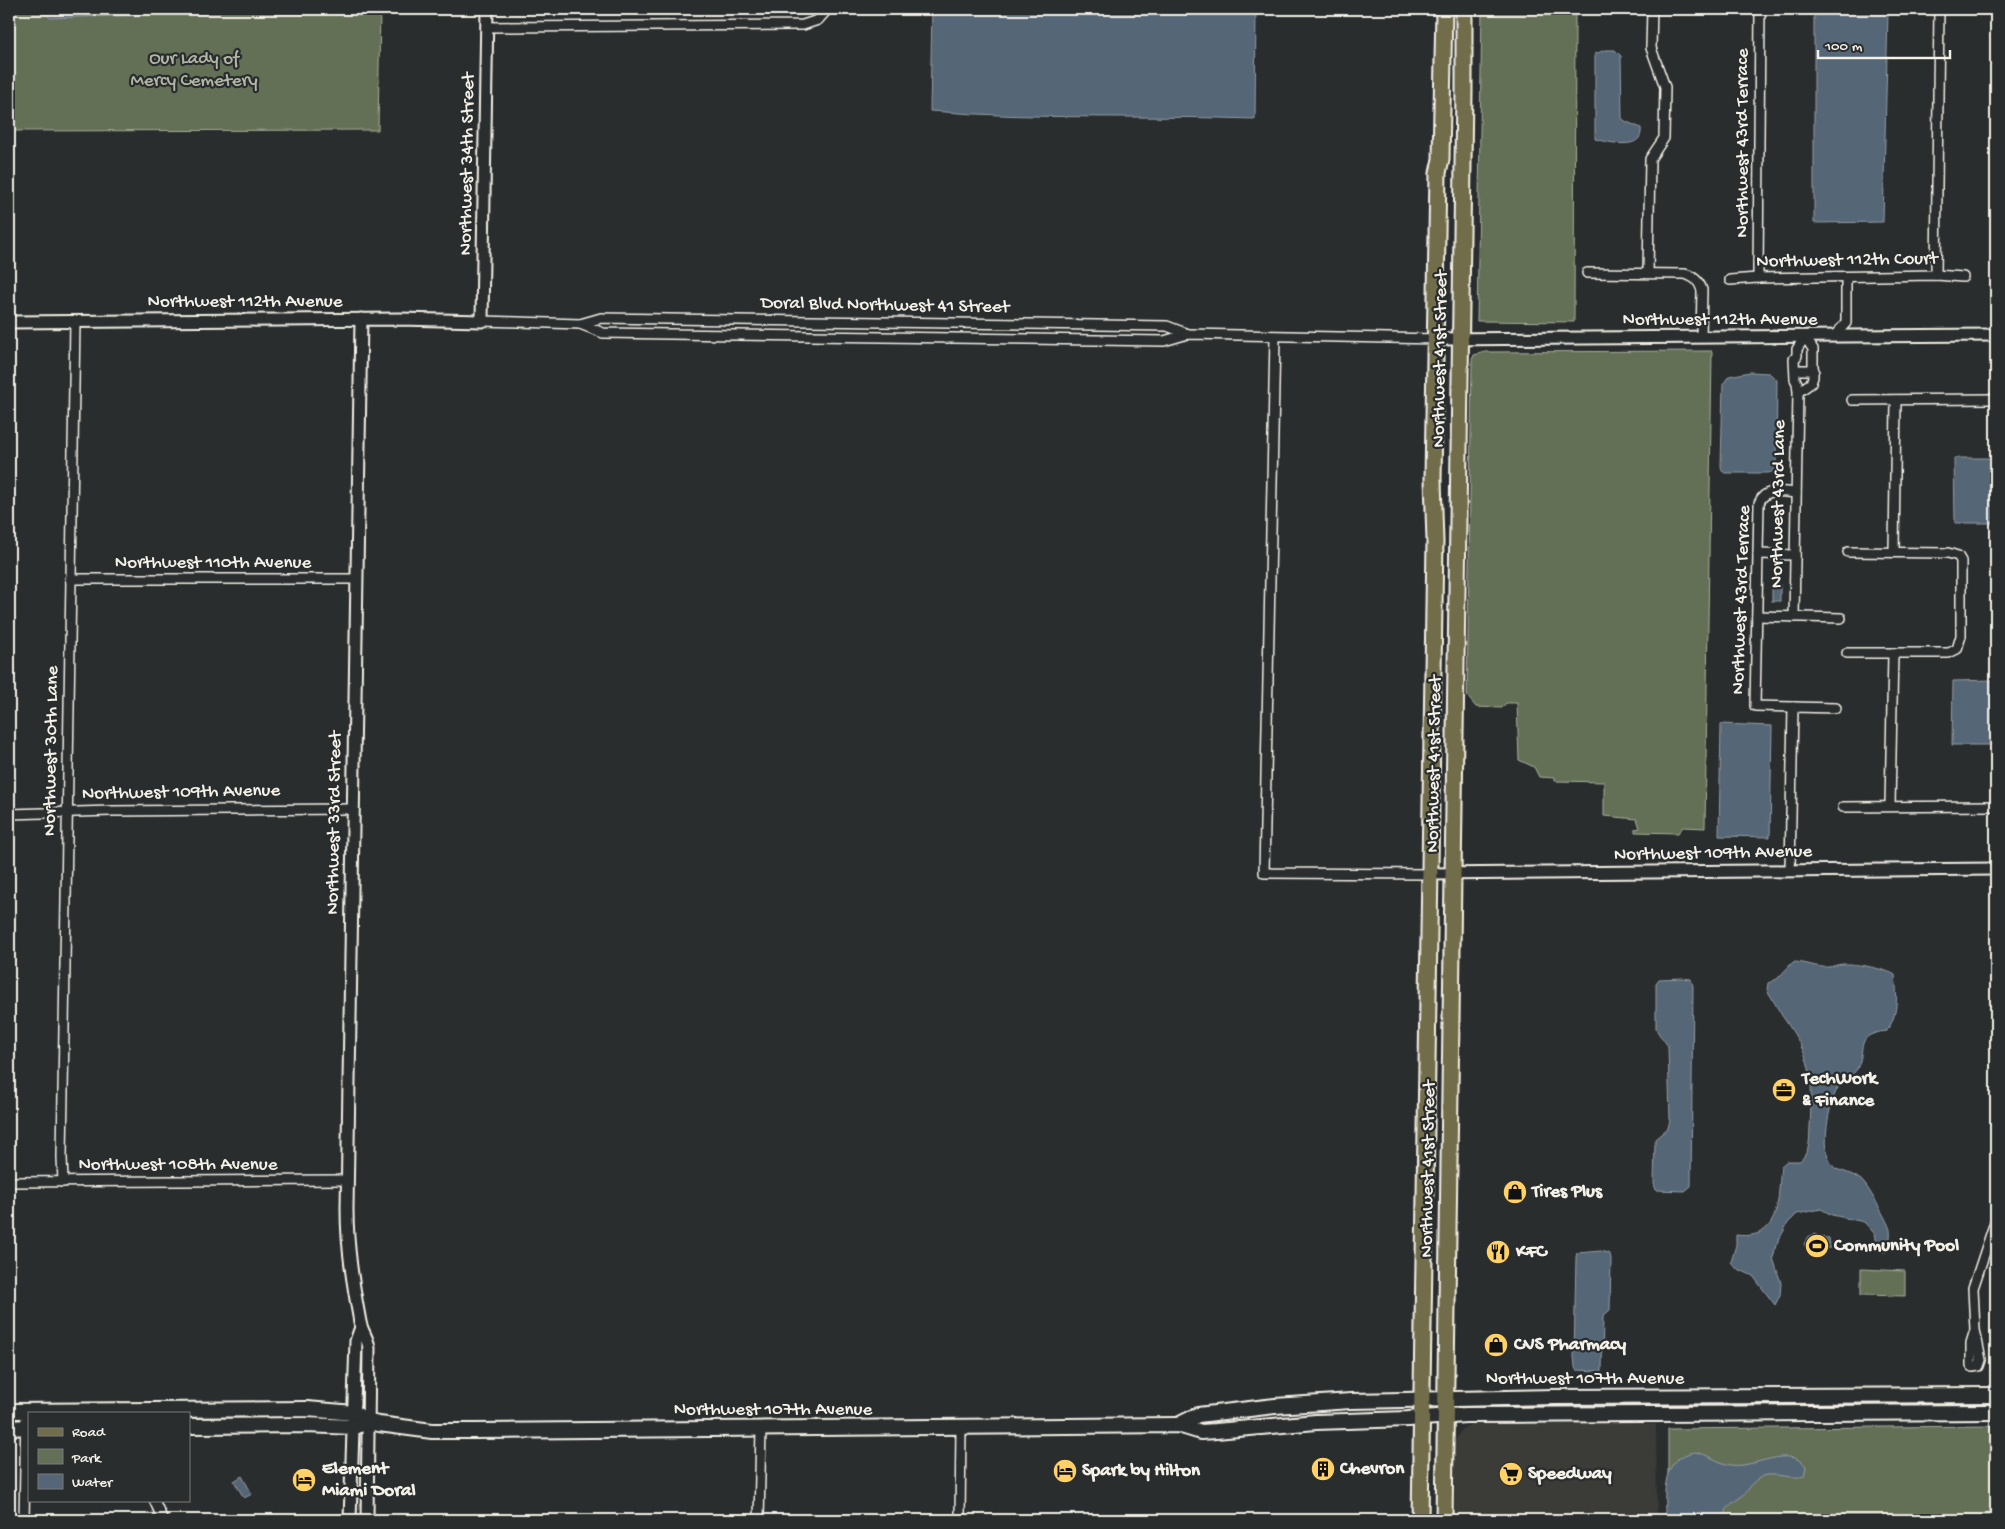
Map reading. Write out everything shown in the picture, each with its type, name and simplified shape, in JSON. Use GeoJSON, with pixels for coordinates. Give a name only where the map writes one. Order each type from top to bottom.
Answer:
{"type":"FeatureCollection","features":[{"type":"Feature","properties":{"kind":"main road","name":"Northwest 41st Street"},"geometry":{"type":"LineString","coordinates":[[1420,1520],[1435,541],[1433,479],[1439,338],[1438,186],[1441,159],[1444,9]]}},
{"type":"Feature","properties":{"kind":"main road","name":"Northwest 41st Street"},"geometry":{"type":"LineString","coordinates":[[1444,1520],[1464,9]]}},
{"type":"Feature","properties":{"kind":"main road","name":"Northwest 107th Avenue"},"geometry":{"type":"LineString","coordinates":[[1178,1426],[1198,1416],[1326,1402],[1446,1398],[1996,1396]]}},
{"type":"Feature","properties":{"kind":"main road","name":"Northwest 107th Avenue"},"geometry":{"type":"LineString","coordinates":[[9,1410],[147,1411],[298,1408],[353,1420],[441,1431],[1178,1426],[1200,1432],[1316,1422],[1422,1419],[1475,1415],[1996,1412]]}},
{"type":"Feature","properties":{"kind":"main road","name":"Northwest 107th Avenue"},"geometry":{"type":"LineString","coordinates":[[190,1426],[296,1425],[353,1420]]}},
{"type":"Feature","properties":{"kind":"main road"},"geometry":{"type":"LineString","coordinates":[[9,1428],[27,1428]]}},
{"type":"Feature","properties":{"kind":"street","name":"Northwest 34th Street"},"geometry":{"type":"LineString","coordinates":[[482,320],[487,9]]}},
{"type":"Feature","properties":{"kind":"street"},"geometry":{"type":"LineString","coordinates":[[1648,273],[1650,159],[1664,138],[1665,87],[1651,48],[1652,9]]}},
{"type":"Feature","properties":{"kind":"street","name":"Northwest 43rd Terrace"},"geometry":{"type":"LineString","coordinates":[[1758,278],[1760,9]]}},
{"type":"Feature","properties":{"kind":"street"},"geometry":{"type":"LineString","coordinates":[[1936,275],[1939,9]]}},
{"type":"Feature","properties":{"kind":"street"},"geometry":{"type":"LineString","coordinates":[[487,27],[803,25],[812,24],[826,12]]}},
{"type":"Feature","properties":{"kind":"street"},"geometry":{"type":"LineString","coordinates":[[1588,273],[1684,274],[1698,280],[1702,290],[1702,337]]}},
{"type":"Feature","properties":{"kind":"street","name":"Northwest 112th Court"},"geometry":{"type":"LineString","coordinates":[[1730,280],[1936,275],[1963,277]]}},
{"type":"Feature","properties":{"kind":"street"},"geometry":{"type":"LineString","coordinates":[[1834,336],[1846,323],[1846,277]]}},
{"type":"Feature","properties":{"kind":"street","name":"Doral Blvd Northwest 41 Street"},"geometry":{"type":"LineString","coordinates":[[580,324],[601,318],[1167,326],[1188,334]]}},
{"type":"Feature","properties":{"kind":"street","name":"Northwest 112th Avenue"},"geometry":{"type":"LineString","coordinates":[[9,322],[361,319],[482,320]]}},
{"type":"Feature","properties":{"kind":"street","name":"Northwest 33rd Street"},"geometry":{"type":"LineString","coordinates":[[361,319],[348,1249],[361,1327],[368,1342],[367,1520]]}},
{"type":"Feature","properties":{"kind":"street","name":"Doral Blvd Northwest 41 Street"},"geometry":{"type":"LineString","coordinates":[[482,320],[580,324],[603,332],[685,334],[1164,341],[1188,334],[1275,337],[1439,338]]}},
{"type":"Feature","properties":{"kind":"street","name":"Northwest 30th Lane"},"geometry":{"type":"LineString","coordinates":[[63,1182],[75,321]]}},
{"type":"Feature","properties":{"kind":"street","name":"Northwest 112th Avenue"},"geometry":{"type":"LineString","coordinates":[[1439,338],[1996,335]]}},
{"type":"Feature","properties":{"kind":"street"},"geometry":{"type":"LineString","coordinates":[[1275,337],[1264,873],[1430,874]]}},
{"type":"Feature","properties":{"kind":"street"},"geometry":{"type":"LineString","coordinates":[[1797,388],[1811,383],[1814,370],[1813,349],[1805,337]]}},
{"type":"Feature","properties":{"kind":"street","name":"Northwest 43rd Lane"},"geometry":{"type":"LineString","coordinates":[[1797,388],[1794,379],[1794,359],[1797,356],[1797,349],[1805,337]]}},
{"type":"Feature","properties":{"kind":"street","name":"Northwest 43rd Lane"},"geometry":{"type":"LineString","coordinates":[[1794,617],[1797,388],[1800,379],[1800,358],[1797,356]]}},
{"type":"Feature","properties":{"kind":"street"},"geometry":{"type":"LineString","coordinates":[[1800,370],[1814,370]]}},
{"type":"Feature","properties":{"kind":"street"},"geometry":{"type":"LineString","coordinates":[[1852,400],[1996,399]]}},
{"type":"Feature","properties":{"kind":"street"},"geometry":{"type":"LineString","coordinates":[[1894,552],[1896,400]]}},
{"type":"Feature","properties":{"kind":"street","name":"Northwest 43rd Terrace"},"geometry":{"type":"LineString","coordinates":[[1793,707],[1755,706],[1759,507],[1763,496],[1772,492],[1796,493]]}},
{"type":"Feature","properties":{"kind":"street"},"geometry":{"type":"LineString","coordinates":[[1847,653],[1946,653],[1957,649],[1961,636],[1961,571],[1960,558],[1956,555],[1948,552],[1848,552]]}},
{"type":"Feature","properties":{"kind":"street"},"geometry":{"type":"LineString","coordinates":[[1758,554],[1795,555]]}},
{"type":"Feature","properties":{"kind":"street","name":"Northwest 110th Avenue"},"geometry":{"type":"LineString","coordinates":[[70,579],[356,579]]}},
{"type":"Feature","properties":{"kind":"street"},"geometry":{"type":"LineString","coordinates":[[1757,616],[1841,618]]}},
{"type":"Feature","properties":{"kind":"street"},"geometry":{"type":"LineString","coordinates":[[1890,806],[1893,653]]}},
{"type":"Feature","properties":{"kind":"street"},"geometry":{"type":"LineString","coordinates":[[1790,870],[1793,707],[1836,708]]}},
{"type":"Feature","properties":{"kind":"street"},"geometry":{"type":"LineString","coordinates":[[1843,806],[1996,806]]}},
{"type":"Feature","properties":{"kind":"street","name":"Northwest 109th Avenue"},"geometry":{"type":"LineString","coordinates":[[9,814],[353,809]]}},
{"type":"Feature","properties":{"kind":"street","name":"Northwest 109th Avenue"},"geometry":{"type":"LineString","coordinates":[[1430,874],[1996,869]]}},
{"type":"Feature","properties":{"kind":"street","name":"Northwest 108th Avenue"},"geometry":{"type":"LineString","coordinates":[[9,1182],[348,1180]]}},
{"type":"Feature","properties":{"kind":"street"},"geometry":{"type":"LineString","coordinates":[[1975,1330],[1974,1282],[1996,1219]]}},
{"type":"Feature","properties":{"kind":"street","name":"Northwest 33rd Street"},"geometry":{"type":"LineString","coordinates":[[350,1520],[356,1340],[361,1327]]}},
{"type":"Feature","properties":{"kind":"street"},"geometry":{"type":"LineString","coordinates":[[24,1520],[26,1410]]}},
{"type":"Feature","properties":{"kind":"street"},"geometry":{"type":"LineString","coordinates":[[960,1520],[961,1427]]}},
{"type":"Feature","properties":{"kind":"street"},"geometry":{"type":"LineString","coordinates":[[759,1520],[761,1429]]}},
{"type":"Feature","properties":{"kind":"street"},"geometry":{"type":"LineString","coordinates":[[155,1502],[164,1520]]}},
{"type":"Feature","properties":{"kind":"shaded area"},"geometry":{"type":"Polygon","coordinates":[[[1480,1423],[1656,1424],[1657,1520],[1454,1520],[1455,1441],[1462,1429],[1469,1425],[1480,1423]]]}},
{"type":"Feature","properties":{"kind":"green space","name":"Our Lady of Mercy Cemetery"},"geometry":{"type":"Polygon","coordinates":[[[9,9],[380,9],[378,130],[9,131],[9,9]]]}},
{"type":"Feature","properties":{"kind":"green space"},"geometry":{"type":"Polygon","coordinates":[[[1482,9],[1575,9],[1574,322],[1477,321],[1482,9]]]}},
{"type":"Feature","properties":{"kind":"green space"},"geometry":{"type":"Polygon","coordinates":[[[1712,351],[1705,828],[1683,827],[1678,833],[1635,832],[1635,829],[1640,828],[1637,819],[1604,816],[1604,782],[1555,781],[1555,778],[1539,777],[1534,767],[1519,760],[1517,703],[1506,703],[1502,708],[1476,707],[1467,696],[1472,360],[1474,355],[1485,352],[1712,351]]]}},
{"type":"Feature","properties":{"kind":"green space"},"geometry":{"type":"Polygon","coordinates":[[[1861,1269],[1905,1271],[1905,1296],[1861,1295],[1861,1269]]]}},
{"type":"Feature","properties":{"kind":"green space"},"geometry":{"type":"Polygon","coordinates":[[[1996,1426],[1996,1520],[1668,1520],[1668,1429],[1996,1426]]]}},
{"type":"Feature","properties":{"kind":"water"},"geometry":{"type":"Polygon","coordinates":[[[44,9],[141,9],[141,15],[50,18],[44,9]]]}},
{"type":"Feature","properties":{"kind":"water"},"geometry":{"type":"Polygon","coordinates":[[[932,9],[1256,9],[1255,119],[1011,115],[930,111],[932,9]]]}},
{"type":"Feature","properties":{"kind":"water"},"geometry":{"type":"Polygon","coordinates":[[[1814,12],[1888,12],[1883,222],[1814,223],[1814,12]]]}},
{"type":"Feature","properties":{"kind":"water"},"geometry":{"type":"Polygon","coordinates":[[[1605,50],[1615,50],[1621,56],[1622,118],[1641,128],[1637,140],[1631,143],[1624,144],[1595,139],[1595,54],[1605,50]]]}},
{"type":"Feature","properties":{"kind":"water"},"geometry":{"type":"Polygon","coordinates":[[[1750,372],[1769,373],[1777,380],[1776,468],[1768,473],[1725,473],[1722,471],[1721,466],[1723,384],[1729,376],[1750,372]]]}},
{"type":"Feature","properties":{"kind":"water"},"geometry":{"type":"Polygon","coordinates":[[[1954,458],[1996,458],[1996,523],[1955,523],[1954,458]]]}},
{"type":"Feature","properties":{"kind":"water"},"geometry":{"type":"Polygon","coordinates":[[[1772,585],[1780,585],[1780,601],[1772,601],[1772,585]]]}},
{"type":"Feature","properties":{"kind":"water"},"geometry":{"type":"Polygon","coordinates":[[[1996,680],[1996,745],[1952,745],[1953,681],[1996,680]]]}},
{"type":"Feature","properties":{"kind":"water"},"geometry":{"type":"Polygon","coordinates":[[[1721,724],[1772,726],[1770,837],[1719,836],[1721,724]]]}},
{"type":"Feature","properties":{"kind":"water"},"geometry":{"type":"Polygon","coordinates":[[[1793,962],[1824,967],[1855,964],[1895,975],[1896,997],[1893,1019],[1886,1031],[1869,1036],[1865,1040],[1857,1069],[1840,1084],[1836,1091],[1828,1121],[1826,1142],[1829,1160],[1833,1166],[1858,1178],[1868,1188],[1886,1220],[1890,1236],[1886,1252],[1877,1250],[1874,1233],[1864,1222],[1832,1215],[1821,1209],[1797,1214],[1788,1223],[1776,1245],[1773,1258],[1781,1283],[1780,1295],[1775,1305],[1753,1276],[1736,1268],[1731,1262],[1736,1245],[1736,1235],[1751,1235],[1762,1231],[1770,1224],[1775,1215],[1781,1166],[1787,1161],[1800,1161],[1804,1157],[1809,1145],[1811,1080],[1809,1068],[1806,1057],[1793,1032],[1767,990],[1768,983],[1777,979],[1793,962]]]}},
{"type":"Feature","properties":{"kind":"water"},"geometry":{"type":"Polygon","coordinates":[[[1659,979],[1691,979],[1693,986],[1691,1186],[1685,1191],[1656,1190],[1654,1184],[1655,1139],[1668,1128],[1670,1120],[1668,1047],[1656,1028],[1656,983],[1659,979]]]}},
{"type":"Feature","properties":{"kind":"water","name":"Community Pool"},"geometry":{"type":"Polygon","coordinates":[[[1815,1234],[1819,1237],[1829,1238],[1830,1248],[1819,1249],[1819,1255],[1810,1254],[1804,1244],[1808,1237],[1815,1234]]]}},
{"type":"Feature","properties":{"kind":"water"},"geometry":{"type":"Polygon","coordinates":[[[1601,1251],[1610,1254],[1611,1259],[1610,1310],[1603,1316],[1602,1371],[1576,1370],[1574,1356],[1576,1257],[1577,1253],[1601,1251]]]}},
{"type":"Feature","properties":{"kind":"water"},"geometry":{"type":"Polygon","coordinates":[[[1695,1452],[1731,1465],[1750,1464],[1780,1457],[1790,1457],[1799,1460],[1806,1466],[1804,1476],[1768,1475],[1759,1478],[1744,1495],[1729,1506],[1726,1511],[1725,1520],[1665,1520],[1665,1488],[1670,1469],[1684,1455],[1695,1452]]]}},
{"type":"Feature","properties":{"kind":"water"},"geometry":{"type":"Polygon","coordinates":[[[242,1476],[252,1494],[244,1498],[234,1481],[242,1476]]]}},
{"type":"Feature","properties":{"kind":"place","name":"TechWork & Finance"},"geometry":{"type":"Point","coordinates":[1784,1090]}},
{"type":"Feature","properties":{"kind":"place","name":"Tires Plus"},"geometry":{"type":"Point","coordinates":[1515,1192]}},
{"type":"Feature","properties":{"kind":"place","name":"Community Pool"},"geometry":{"type":"Point","coordinates":[1817,1246]}},
{"type":"Feature","properties":{"kind":"place","name":"KFC"},"geometry":{"type":"Point","coordinates":[1498,1252]}},
{"type":"Feature","properties":{"kind":"place","name":"CVS Pharmacy"},"geometry":{"type":"Point","coordinates":[1496,1345]}},
{"type":"Feature","properties":{"kind":"place","name":"Chevron"},"geometry":{"type":"Point","coordinates":[1323,1469]}},
{"type":"Feature","properties":{"kind":"place","name":"Spark by Hilton"},"geometry":{"type":"Point","coordinates":[1065,1471]}},
{"type":"Feature","properties":{"kind":"place","name":"Speedway"},"geometry":{"type":"Point","coordinates":[1511,1474]}},
{"type":"Feature","properties":{"kind":"place","name":"Element Miami Doral"},"geometry":{"type":"Point","coordinates":[304,1480]}}]}
